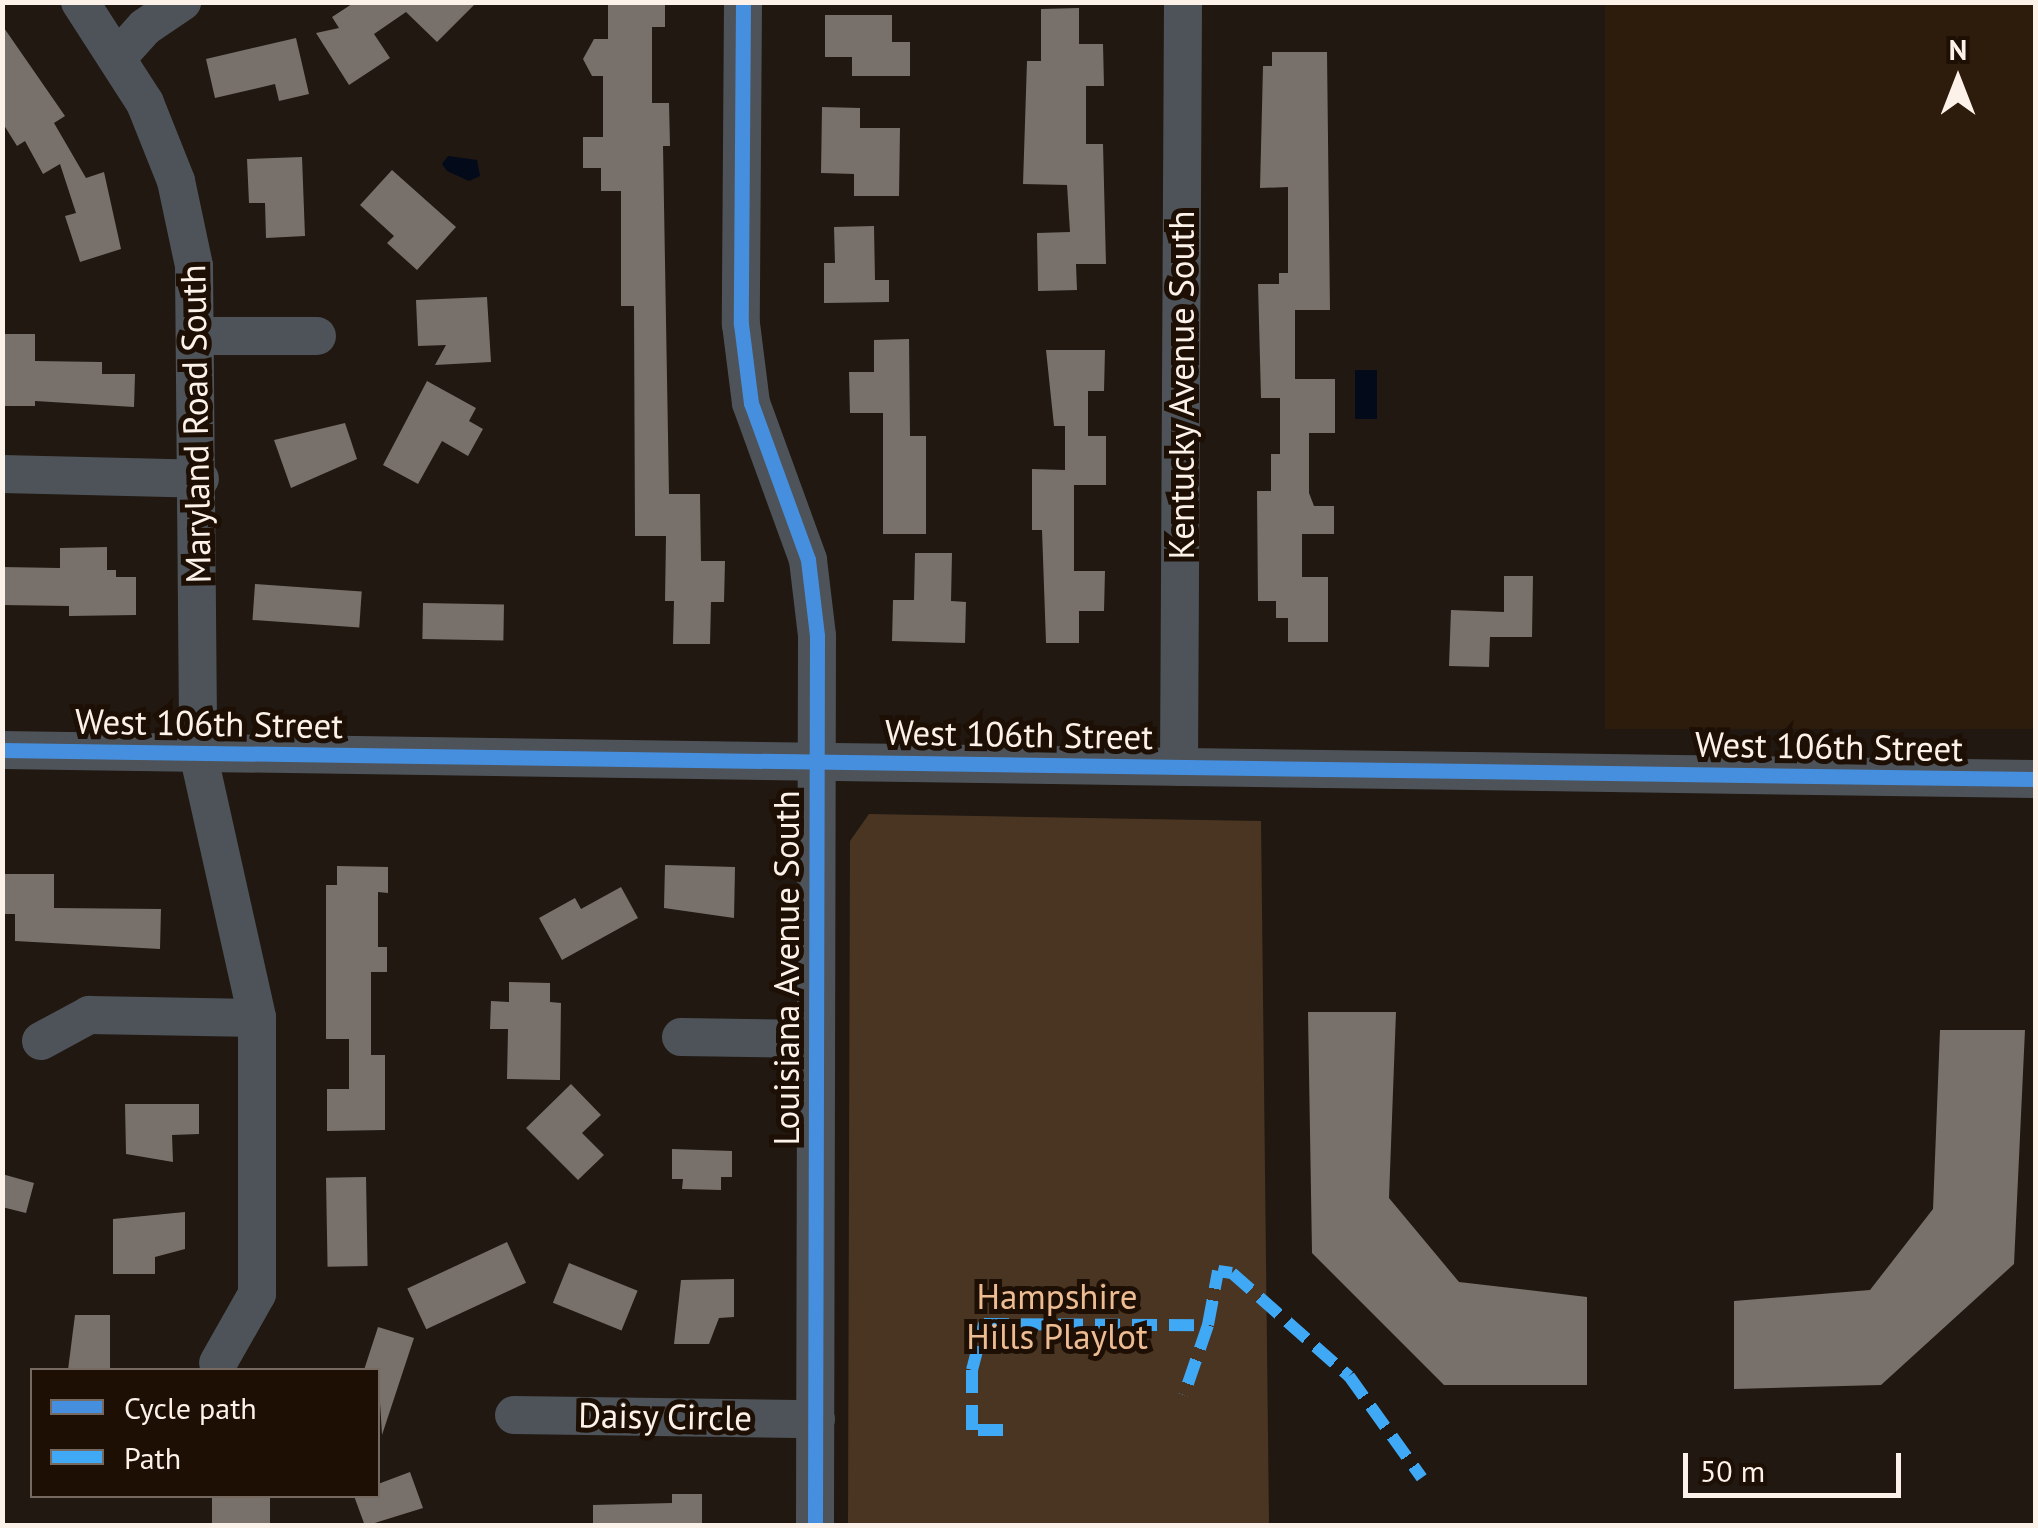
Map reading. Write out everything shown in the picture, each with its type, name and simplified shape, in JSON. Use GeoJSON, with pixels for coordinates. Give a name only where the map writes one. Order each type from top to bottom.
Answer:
{"type":"FeatureCollection","features":[{"type":"Feature","properties":{"kind":"street","name":"Maryland Road South"},"geometry":{"type":"LineString","coordinates":[[80,2],[118,57],[176,182],[194,266],[200,336],[198,753],[257,1018],[257,1294],[218,1363]]}},
{"type":"Feature","properties":{"kind":"street"},"geometry":{"type":"LineString","coordinates":[[118,57],[145,28],[182,2]]}},
{"type":"Feature","properties":{"kind":"street","name":"Louisiana Avenue South"},"geometry":{"type":"LineString","coordinates":[[743,2],[740,324],[751,403],[808,560],[817,636],[815,1526]]}},
{"type":"Feature","properties":{"kind":"street","name":"Kentucky Avenue South"},"geometry":{"type":"LineString","coordinates":[[1179,767],[1183,2]]}},
{"type":"Feature","properties":{"kind":"street"},"geometry":{"type":"LineString","coordinates":[[200,336],[317,336]]}},
{"type":"Feature","properties":{"kind":"street"},"geometry":{"type":"LineString","coordinates":[[2,474],[200,479]]}},
{"type":"Feature","properties":{"kind":"street","name":"West 106th Street"},"geometry":{"type":"LineString","coordinates":[[2,750],[2036,778]]}},
{"type":"Feature","properties":{"kind":"street"},"geometry":{"type":"LineString","coordinates":[[40,1042],[89,1014],[257,1018]]}},
{"type":"Feature","properties":{"kind":"street"},"geometry":{"type":"LineString","coordinates":[[681,1037],[816,1038]]}},
{"type":"Feature","properties":{"kind":"street","name":"Daisy Circle"},"geometry":{"type":"LineString","coordinates":[[514,1415],[816,1419]]}},
{"type":"Feature","properties":{"kind":"shaded area"},"geometry":{"type":"Polygon","coordinates":[[[1605,3],[2035,3],[2035,729],[1605,729],[1605,3]]]}},
{"type":"Feature","properties":{"kind":"green space","name":"Hampshire Hills Playlot"},"geometry":{"type":"Polygon","coordinates":[[[869,814],[1261,821],[1269,1525],[848,1525],[850,841],[869,814]]]}},
{"type":"Feature","properties":{"kind":"water"},"geometry":{"type":"Polygon","coordinates":[[[448,156],[477,160],[480,176],[469,181],[447,171],[442,164],[448,156]]]}},
{"type":"Feature","properties":{"kind":"water"},"geometry":{"type":"Polygon","coordinates":[[[1355,370],[1377,370],[1377,419],[1355,419],[1355,370]]]}},
{"type":"Feature","properties":{"kind":"building"},"geometry":{"type":"Polygon","coordinates":[[[355,2],[477,2],[437,42],[406,12],[374,34],[390,58],[349,85],[316,33],[339,28],[332,17],[355,2]]]}},
{"type":"Feature","properties":{"kind":"building"},"geometry":{"type":"Polygon","coordinates":[[[608,2],[665,2],[665,27],[652,27],[652,103],[669,103],[670,146],[663,146],[669,494],[700,494],[701,561],[725,561],[724,602],[711,602],[710,644],[673,644],[674,601],[665,601],[666,536],[635,536],[634,306],[621,306],[621,191],[601,191],[601,168],[583,168],[583,137],[603,137],[603,76],[592,76],[583,59],[594,39],[608,39],[608,2]]]}},
{"type":"Feature","properties":{"kind":"building"},"geometry":{"type":"Polygon","coordinates":[[[1079,8],[1079,44],[1103,44],[1104,86],[1086,86],[1086,144],[1103,144],[1106,264],[1076,264],[1077,290],[1038,291],[1037,233],[1070,232],[1067,185],[1023,184],[1027,61],[1041,61],[1041,9],[1079,8]]]}},
{"type":"Feature","properties":{"kind":"building"},"geometry":{"type":"Polygon","coordinates":[[[825,15],[892,15],[892,42],[910,42],[910,76],[852,76],[852,57],[825,57],[825,15]]]}},
{"type":"Feature","properties":{"kind":"building"},"geometry":{"type":"Polygon","coordinates":[[[2,25],[65,116],[54,123],[86,178],[104,172],[121,249],[80,262],[65,216],[76,213],[60,164],[43,174],[25,141],[17,146],[2,122],[2,25]]]}},
{"type":"Feature","properties":{"kind":"building"},"geometry":{"type":"Polygon","coordinates":[[[296,38],[309,94],[279,101],[275,84],[215,98],[206,59],[296,38]]]}},
{"type":"Feature","properties":{"kind":"building"},"geometry":{"type":"Polygon","coordinates":[[[1272,52],[1327,52],[1330,310],[1295,310],[1295,379],[1335,379],[1335,433],[1309,433],[1309,493],[1314,506],[1334,506],[1334,534],[1302,534],[1302,577],[1328,577],[1328,642],[1288,642],[1288,618],[1276,618],[1276,601],[1258,601],[1257,491],[1271,491],[1271,454],[1280,454],[1280,398],[1261,398],[1258,284],[1279,284],[1279,273],[1288,273],[1288,187],[1260,188],[1263,66],[1272,66],[1272,52]]]}},
{"type":"Feature","properties":{"kind":"building"},"geometry":{"type":"Polygon","coordinates":[[[822,107],[860,108],[860,128],[900,128],[899,196],[854,196],[854,174],[821,173],[822,107]]]}},
{"type":"Feature","properties":{"kind":"building"},"geometry":{"type":"Polygon","coordinates":[[[302,157],[305,236],[266,238],[265,203],[249,203],[247,159],[302,157]]]}},
{"type":"Feature","properties":{"kind":"building"},"geometry":{"type":"Polygon","coordinates":[[[392,170],[456,227],[417,270],[387,243],[394,236],[360,205],[392,170]]]}},
{"type":"Feature","properties":{"kind":"building"},"geometry":{"type":"Polygon","coordinates":[[[874,226],[875,280],[889,280],[889,302],[824,303],[824,263],[835,263],[834,227],[874,226]]]}},
{"type":"Feature","properties":{"kind":"building"},"geometry":{"type":"Polygon","coordinates":[[[487,297],[491,362],[435,365],[446,345],[418,346],[416,300],[487,297]]]}},
{"type":"Feature","properties":{"kind":"building"},"geometry":{"type":"Polygon","coordinates":[[[2,334],[35,334],[35,361],[102,362],[102,374],[135,374],[134,407],[35,401],[35,406],[5,406],[2,334]]]}},
{"type":"Feature","properties":{"kind":"building"},"geometry":{"type":"Polygon","coordinates":[[[909,339],[910,436],[926,436],[926,534],[883,534],[883,413],[850,413],[849,372],[874,372],[874,340],[909,339]]]}},
{"type":"Feature","properties":{"kind":"building"},"geometry":{"type":"Polygon","coordinates":[[[1046,350],[1105,350],[1104,391],[1088,391],[1088,436],[1106,436],[1106,485],[1074,485],[1074,571],[1105,571],[1104,611],[1079,611],[1079,643],[1046,643],[1042,530],[1032,530],[1032,469],[1065,470],[1065,426],[1054,426],[1046,350]]]}},
{"type":"Feature","properties":{"kind":"building"},"geometry":{"type":"Polygon","coordinates":[[[427,381],[476,408],[469,421],[483,429],[468,456],[442,441],[418,484],[383,465],[427,381]]]}},
{"type":"Feature","properties":{"kind":"building"},"geometry":{"type":"Polygon","coordinates":[[[345,423],[357,459],[291,488],[274,440],[345,423]]]}},
{"type":"Feature","properties":{"kind":"building"},"geometry":{"type":"Polygon","coordinates":[[[107,547],[107,570],[116,570],[116,577],[136,577],[136,615],[69,616],[69,606],[2,605],[2,567],[60,568],[60,548],[107,547]]]}},
{"type":"Feature","properties":{"kind":"building"},"geometry":{"type":"Polygon","coordinates":[[[915,553],[952,553],[951,601],[966,602],[965,643],[892,641],[893,600],[914,600],[915,553]]]}},
{"type":"Feature","properties":{"kind":"building"},"geometry":{"type":"Polygon","coordinates":[[[1504,576],[1533,576],[1532,637],[1490,637],[1489,667],[1449,666],[1451,610],[1504,612],[1504,576]]]}},
{"type":"Feature","properties":{"kind":"building"},"geometry":{"type":"Polygon","coordinates":[[[255,584],[362,591],[359,627],[252,620],[255,584]]]}},
{"type":"Feature","properties":{"kind":"building"},"geometry":{"type":"Polygon","coordinates":[[[423,603],[504,604],[503,640],[422,639],[423,603]]]}},
{"type":"Feature","properties":{"kind":"building"},"geometry":{"type":"Polygon","coordinates":[[[665,865],[735,867],[734,918],[664,908],[665,865]]]}},
{"type":"Feature","properties":{"kind":"building"},"geometry":{"type":"Polygon","coordinates":[[[337,866],[388,867],[388,893],[378,892],[378,947],[387,947],[387,972],[371,972],[371,1055],[385,1055],[385,1130],[327,1131],[327,1089],[349,1089],[349,1039],[326,1039],[326,885],[337,885],[337,866]]]}},
{"type":"Feature","properties":{"kind":"building"},"geometry":{"type":"Polygon","coordinates":[[[2,874],[54,874],[54,908],[161,909],[160,949],[15,941],[15,914],[2,914],[2,874]]]}},
{"type":"Feature","properties":{"kind":"building"},"geometry":{"type":"Polygon","coordinates":[[[621,887],[638,918],[562,960],[539,918],[575,898],[581,909],[621,887]]]}},
{"type":"Feature","properties":{"kind":"building"},"geometry":{"type":"Polygon","coordinates":[[[509,982],[550,983],[550,1002],[561,1003],[560,1080],[507,1079],[508,1029],[490,1029],[491,1001],[509,1002],[509,982]]]}},
{"type":"Feature","properties":{"kind":"building"},"geometry":{"type":"Polygon","coordinates":[[[1308,1012],[1396,1012],[1389,1198],[1459,1282],[1587,1297],[1587,1385],[1444,1385],[1312,1253],[1308,1012]]]}},
{"type":"Feature","properties":{"kind":"building"},"geometry":{"type":"Polygon","coordinates":[[[1940,1030],[2025,1030],[2014,1264],[1881,1385],[1734,1389],[1734,1301],[1870,1290],[1933,1209],[1940,1030]]]}},
{"type":"Feature","properties":{"kind":"building"},"geometry":{"type":"Polygon","coordinates":[[[571,1084],[601,1115],[582,1133],[604,1155],[578,1180],[526,1128],[571,1084]]]}},
{"type":"Feature","properties":{"kind":"building"},"geometry":{"type":"Polygon","coordinates":[[[125,1104],[199,1104],[199,1134],[172,1135],[173,1162],[126,1154],[125,1104]]]}},
{"type":"Feature","properties":{"kind":"building"},"geometry":{"type":"Polygon","coordinates":[[[672,1149],[732,1151],[732,1177],[721,1177],[721,1190],[682,1189],[683,1179],[672,1179],[672,1149]]]}},
{"type":"Feature","properties":{"kind":"building"},"geometry":{"type":"Polygon","coordinates":[[[2,1174],[34,1183],[26,1213],[2,1207],[2,1174]]]}},
{"type":"Feature","properties":{"kind":"building"},"geometry":{"type":"Polygon","coordinates":[[[366,1177],[368,1266],[328,1267],[326,1178],[366,1177]]]}},
{"type":"Feature","properties":{"kind":"building"},"geometry":{"type":"Polygon","coordinates":[[[185,1212],[185,1249],[155,1257],[155,1274],[113,1274],[113,1219],[185,1212]]]}},
{"type":"Feature","properties":{"kind":"building"},"geometry":{"type":"Polygon","coordinates":[[[507,1242],[526,1283],[426,1329],[407,1288],[507,1242]]]}},
{"type":"Feature","properties":{"kind":"building"},"geometry":{"type":"Polygon","coordinates":[[[569,1263],[638,1291],[622,1331],[553,1303],[569,1263]]]}},
{"type":"Feature","properties":{"kind":"building"},"geometry":{"type":"Polygon","coordinates":[[[734,1279],[734,1317],[719,1318],[709,1344],[674,1344],[681,1280],[734,1279]]]}},
{"type":"Feature","properties":{"kind":"building"},"geometry":{"type":"Polygon","coordinates":[[[75,1315],[110,1315],[110,1368],[68,1368],[75,1315]]]}},
{"type":"Feature","properties":{"kind":"building"},"geometry":{"type":"Polygon","coordinates":[[[378,1327],[414,1338],[382,1435],[380,1368],[365,1368],[378,1327]]]}},
{"type":"Feature","properties":{"kind":"building"},"geometry":{"type":"Polygon","coordinates":[[[410,1472],[423,1508],[365,1526],[355,1498],[380,1498],[380,1483],[410,1472]]]}},
{"type":"Feature","properties":{"kind":"building"},"geometry":{"type":"Polygon","coordinates":[[[672,1494],[702,1494],[702,1526],[593,1526],[593,1505],[672,1503],[672,1494]]]}},
{"type":"Feature","properties":{"kind":"building"},"geometry":{"type":"Polygon","coordinates":[[[212,1498],[270,1498],[270,1526],[212,1526],[212,1498]]]}},
{"type":"Feature","properties":{"kind":"marked path"},"geometry":{"type":"LineString","coordinates":[[1208,1325],[1218,1271],[1232,1273],[1349,1376],[1422,1478]]}},
{"type":"Feature","properties":{"kind":"marked path"},"geometry":{"type":"LineString","coordinates":[[1003,1430],[972,1430],[972,1370],[984,1324],[1208,1325],[1184,1395]]}},
{"type":"Feature","properties":{"kind":"cycle path"},"geometry":{"type":"LineString","coordinates":[[743,2],[741,324],[751,403],[808,560],[817,636],[815,1526]]}},
{"type":"Feature","properties":{"kind":"cycle path"},"geometry":{"type":"LineString","coordinates":[[2,750],[2036,779]]}}]}
